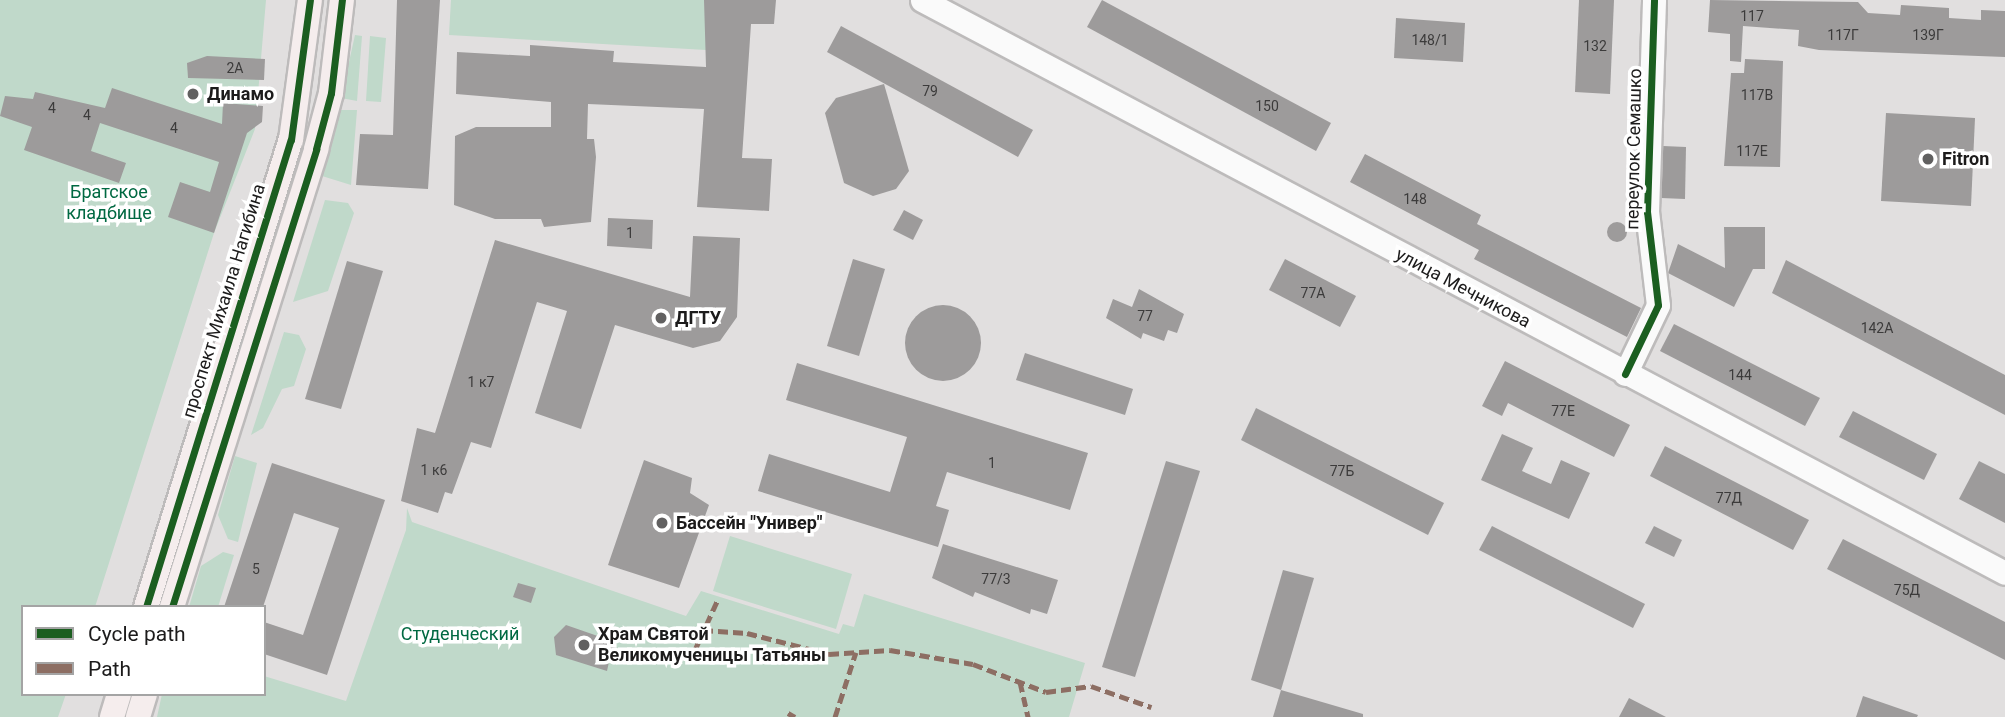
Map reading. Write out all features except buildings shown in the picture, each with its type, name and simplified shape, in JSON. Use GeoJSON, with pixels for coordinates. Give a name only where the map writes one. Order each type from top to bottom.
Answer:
{"type":"FeatureCollection","features":[{"type":"Feature","properties":{"kind":"main road","name":"проспект Михаила Нагибина"},"geometry":{"type":"LineString","coordinates":[[147,605],[290,140],[310,0]]}},
{"type":"Feature","properties":{"kind":"main road"},"geometry":{"type":"LineString","coordinates":[[173,605],[322,126],[342,0]]}},
{"type":"Feature","properties":{"kind":"main road","name":"улица Мечникова"},"geometry":{"type":"LineString","coordinates":[[922,0],[2005,573]]}},
{"type":"Feature","properties":{"kind":"main road","name":"переулок Семашко"},"geometry":{"type":"LineString","coordinates":[[1625,374],[1658,305],[1647,212],[1654,0]]}},
{"type":"Feature","properties":{"kind":"main road"},"geometry":{"type":"LineString","coordinates":[[112,717],[118,696]]}},
{"type":"Feature","properties":{"kind":"main road"},"geometry":{"type":"LineString","coordinates":[[138,717],[144,696]]}},
{"type":"Feature","properties":{"kind":"green space","name":"Братское кладбище"},"geometry":{"type":"Polygon","coordinates":[[[0,0],[266,0],[255,129],[214,233],[96,605],[21,605],[21,696],[65,696],[58,717],[0,717],[0,0]]]}},
{"type":"Feature","properties":{"kind":"green space"},"geometry":{"type":"Polygon","coordinates":[[[451,0],[709,0],[706,50],[449,35],[451,0]]]}},
{"type":"Feature","properties":{"kind":"green space"},"geometry":{"type":"Polygon","coordinates":[[[355,35],[362,36],[357,101],[341,98],[355,35]]]}},
{"type":"Feature","properties":{"kind":"green space"},"geometry":{"type":"Polygon","coordinates":[[[370,36],[386,38],[381,102],[366,101],[370,36]]]}},
{"type":"Feature","properties":{"kind":"green space"},"geometry":{"type":"Polygon","coordinates":[[[338,110],[357,110],[351,185],[322,176],[338,110]]]}},
{"type":"Feature","properties":{"kind":"green space"},"geometry":{"type":"Polygon","coordinates":[[[325,200],[348,203],[354,213],[328,291],[293,302],[325,200]]]}},
{"type":"Feature","properties":{"kind":"green space"},"geometry":{"type":"Polygon","coordinates":[[[284,332],[299,335],[306,349],[294,386],[282,389],[263,428],[251,435],[284,332]]]}},
{"type":"Feature","properties":{"kind":"green space"},"geometry":{"type":"Polygon","coordinates":[[[235,456],[257,463],[238,542],[228,539],[218,515],[235,456]]]}},
{"type":"Feature","properties":{"kind":"green space","name":"Студенческий"},"geometry":{"type":"Polygon","coordinates":[[[407,508],[412,522],[686,616],[701,591],[839,634],[843,624],[854,627],[864,594],[1085,663],[1069,717],[157,717],[162,696],[266,696],[266,677],[346,701],[406,530],[407,508]]]}},
{"type":"Feature","properties":{"kind":"green space"},"geometry":{"type":"Polygon","coordinates":[[[730,536],[852,574],[836,629],[713,591],[730,536]]]}},
{"type":"Feature","properties":{"kind":"green space"},"geometry":{"type":"Polygon","coordinates":[[[223,552],[234,555],[219,605],[190,605],[201,566],[223,552]]]}},
{"type":"Feature","properties":{"kind":"marked path"},"geometry":{"type":"LineString","coordinates":[[694,652],[718,599]]}},
{"type":"Feature","properties":{"kind":"marked path"},"geometry":{"type":"LineString","coordinates":[[703,630],[747,633],[829,654],[890,650],[973,664],[1046,692],[1091,686],[1151,707]]}},
{"type":"Feature","properties":{"kind":"marked path"},"geometry":{"type":"LineString","coordinates":[[835,717],[856,652]]}},
{"type":"Feature","properties":{"kind":"marked path"},"geometry":{"type":"LineString","coordinates":[[1020,682],[1028,717]]}},
{"type":"Feature","properties":{"kind":"marked path"},"geometry":{"type":"LineString","coordinates":[[788,713],[795,717]]}},
{"type":"Feature","properties":{"kind":"cycle path"},"geometry":{"type":"LineString","coordinates":[[147,605],[291,140],[310,0]]}},
{"type":"Feature","properties":{"kind":"cycle path"},"geometry":{"type":"LineString","coordinates":[[173,605],[316,149],[331,93],[342,0]]}},
{"type":"Feature","properties":{"kind":"cycle path"},"geometry":{"type":"LineString","coordinates":[[1625,374],[1658,305],[1647,212],[1654,0]]}},
{"type":"Feature","properties":{"kind":"place","name":"Динамо"},"geometry":{"type":"Point","coordinates":[193,94]}},
{"type":"Feature","properties":{"kind":"place","name":"Fitron"},"geometry":{"type":"Point","coordinates":[1928,159]}},
{"type":"Feature","properties":{"kind":"place","name":"ДГТУ"},"geometry":{"type":"Point","coordinates":[661,318]}},
{"type":"Feature","properties":{"kind":"place","name":"Бассейн \"Универ\""},"geometry":{"type":"Point","coordinates":[662,523]}},
{"type":"Feature","properties":{"kind":"place","name":"Храм Святой Великомученицы Татьяны"},"geometry":{"type":"Point","coordinates":[584,645]}}]}
